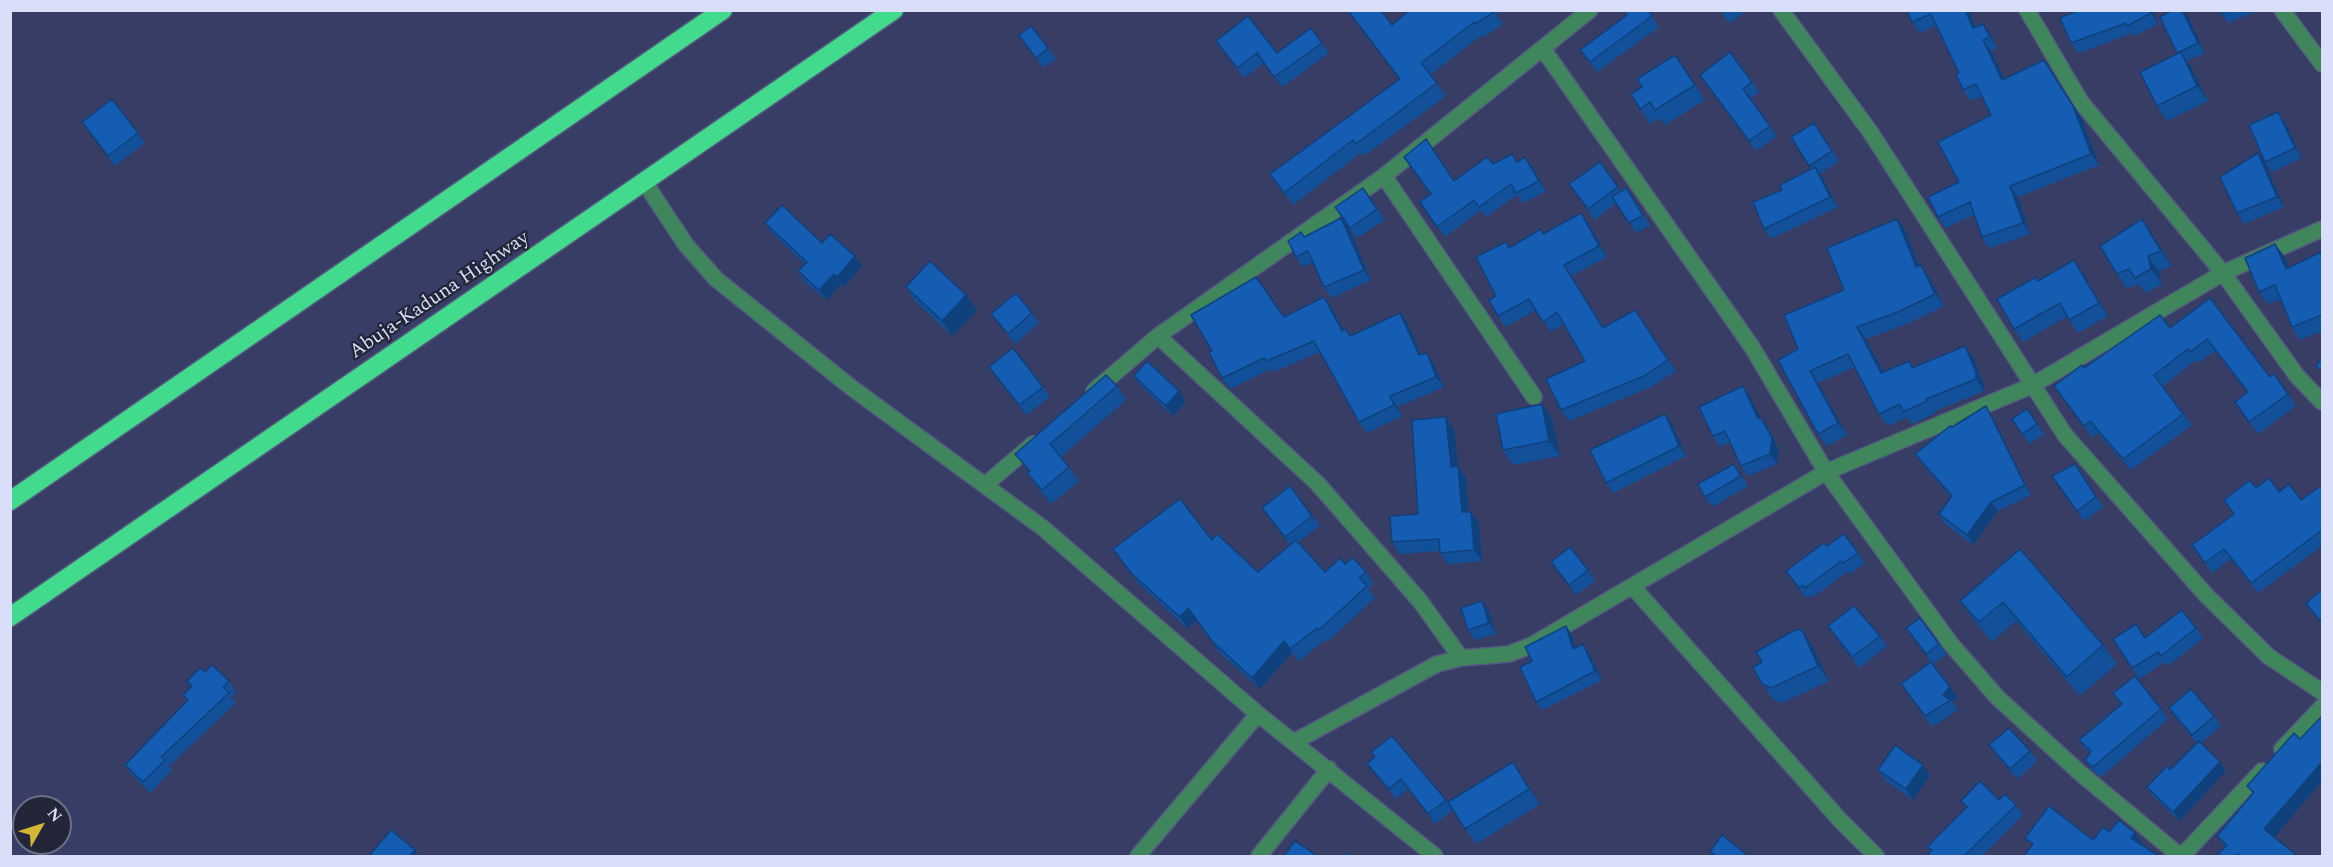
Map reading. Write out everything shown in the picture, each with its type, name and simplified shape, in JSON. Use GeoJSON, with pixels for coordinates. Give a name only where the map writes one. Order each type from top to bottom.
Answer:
{"type":"FeatureCollection","features":[{"type":"Feature","properties":{"kind":"highway"},"geometry":{"type":"LineString","coordinates":[[10,501],[723,10]]}},
{"type":"Feature","properties":{"kind":"highway","name":"Abuja-Kaduna Highway"},"geometry":{"type":"LineString","coordinates":[[10,617],[894,10]]}},
{"type":"Feature","properties":{"kind":"street"},"geometry":{"type":"LineString","coordinates":[[1085,399],[1158,336],[1384,176],[1590,10]]}},
{"type":"Feature","properties":{"kind":"street"},"geometry":{"type":"LineString","coordinates":[[1781,10],[1871,133],[2031,386],[2065,435],[2206,595],[2268,656],[2321,689]]}},
{"type":"Feature","properties":{"kind":"street"},"geometry":{"type":"LineString","coordinates":[[2027,10],[2081,102],[2223,273],[2297,376],[2322,402]]}},
{"type":"Feature","properties":{"kind":"street"},"geometry":{"type":"LineString","coordinates":[[2282,10],[2322,64]]}},
{"type":"Feature","properties":{"kind":"street"},"geometry":{"type":"LineString","coordinates":[[1543,50],[1752,347],[1826,472],[1951,644],[1997,697],[2079,772],[2181,856],[2322,707]]}},
{"type":"Feature","properties":{"kind":"street"},"geometry":{"type":"LineString","coordinates":[[1384,176],[1534,397]]}},
{"type":"Feature","properties":{"kind":"street"},"geometry":{"type":"LineString","coordinates":[[645,183],[686,245],[716,279],[852,388],[1042,528],[1258,714],[1436,856]]}},
{"type":"Feature","properties":{"kind":"street"},"geometry":{"type":"LineString","coordinates":[[1294,742],[1437,664],[1461,658],[1509,654],[1532,645],[1826,472],[2031,386],[2223,273],[2322,229]]}},
{"type":"Feature","properties":{"kind":"street"},"geometry":{"type":"LineString","coordinates":[[1158,336],[1318,484],[1420,601],[1461,658]]}},
{"type":"Feature","properties":{"kind":"street"},"geometry":{"type":"LineString","coordinates":[[985,485],[1049,430]]}},
{"type":"Feature","properties":{"kind":"street"},"geometry":{"type":"LineString","coordinates":[[1632,586],[1840,820],[1876,856]]}},
{"type":"Feature","properties":{"kind":"street"},"geometry":{"type":"LineString","coordinates":[[1138,856],[1258,714]]}},
{"type":"Feature","properties":{"kind":"street"},"geometry":{"type":"LineString","coordinates":[[1259,856],[1329,769]]}},
{"type":"Feature","properties":{"kind":"building"},"geometry":{"type":"Polygon","coordinates":[[[1352,10],[1381,10],[1392,25],[1410,10],[1493,10],[1494,12],[1475,24],[1474,22],[1421,63],[1437,83],[1356,144],[1353,140],[1284,193],[1270,174],[1400,79],[1349,12],[1352,10]]]}},
{"type":"Feature","properties":{"kind":"building"},"geometry":{"type":"Polygon","coordinates":[[[1623,10],[1648,10],[1652,16],[1590,62],[1580,50],[1627,15],[1623,10]]]}},
{"type":"Feature","properties":{"kind":"building"},"geometry":{"type":"Polygon","coordinates":[[[1907,10],[1965,10],[1973,28],[1983,24],[1990,37],[1983,40],[2002,80],[2044,60],[2073,106],[2091,154],[2010,186],[2023,223],[1982,237],[1970,202],[1938,217],[1928,197],[1959,182],[1938,142],[1991,115],[1976,84],[1963,90],[1956,74],[1959,73],[1931,14],[1912,22],[1907,10]]]}},
{"type":"Feature","properties":{"kind":"building"},"geometry":{"type":"Polygon","coordinates":[[[2079,10],[2150,10],[2151,13],[2127,26],[2126,23],[2071,43],[2060,18],[2079,10]]]}},
{"type":"Feature","properties":{"kind":"building"},"geometry":{"type":"Polygon","coordinates":[[[2173,10],[2182,10],[2198,43],[2177,53],[2160,17],[2173,10]]]}},
{"type":"Feature","properties":{"kind":"building"},"geometry":{"type":"Polygon","coordinates":[[[1248,16],[1277,53],[1311,28],[1322,43],[1274,77],[1257,53],[1237,68],[1216,41],[1248,16]]]}},
{"type":"Feature","properties":{"kind":"building"},"geometry":{"type":"Polygon","coordinates":[[[1031,26],[1048,48],[1036,58],[1019,35],[1031,26]]]}},
{"type":"Feature","properties":{"kind":"building"},"geometry":{"type":"Polygon","coordinates":[[[1730,52],[1752,82],[1743,89],[1770,126],[1749,141],[1700,75],[1730,52]]]}},
{"type":"Feature","properties":{"kind":"building"},"geometry":{"type":"Polygon","coordinates":[[[2181,52],[2197,86],[2157,106],[2140,72],[2181,52]]]}},
{"type":"Feature","properties":{"kind":"building"},"geometry":{"type":"Polygon","coordinates":[[[1675,55],[1695,85],[1655,110],[1650,102],[1640,109],[1631,94],[1642,87],[1637,79],[1675,55]]]}},
{"type":"Feature","properties":{"kind":"building"},"geometry":{"type":"Polygon","coordinates":[[[112,99],[138,133],[108,156],[82,122],[112,99]]]}},
{"type":"Feature","properties":{"kind":"building"},"geometry":{"type":"Polygon","coordinates":[[[2278,112],[2295,148],[2265,162],[2249,125],[2278,112]]]}},
{"type":"Feature","properties":{"kind":"building"},"geometry":{"type":"Polygon","coordinates":[[[1814,123],[1832,151],[1809,166],[1791,137],[1814,123]]]}},
{"type":"Feature","properties":{"kind":"building"},"geometry":{"type":"Polygon","coordinates":[[[1426,139],[1454,181],[1487,157],[1493,164],[1512,154],[1517,162],[1525,157],[1539,181],[1516,193],[1511,184],[1479,207],[1474,200],[1437,227],[1420,202],[1431,194],[1404,157],[1426,139]]]}},
{"type":"Feature","properties":{"kind":"building"},"geometry":{"type":"Polygon","coordinates":[[[2258,153],[2277,197],[2237,213],[2220,177],[2258,153]]]}},
{"type":"Feature","properties":{"kind":"building"},"geometry":{"type":"Polygon","coordinates":[[[1600,162],[1618,187],[1588,209],[1569,184],[1600,162]]]}},
{"type":"Feature","properties":{"kind":"building"},"geometry":{"type":"Polygon","coordinates":[[[1815,167],[1830,197],[1764,229],[1753,202],[1782,190],[1780,185],[1815,167]]]}},
{"type":"Feature","properties":{"kind":"building"},"geometry":{"type":"Polygon","coordinates":[[[1363,188],[1377,209],[1350,228],[1335,207],[1363,188]]]}},
{"type":"Feature","properties":{"kind":"building"},"geometry":{"type":"Polygon","coordinates":[[[1626,188],[1643,215],[1629,223],[1612,197],[1626,188]]]}},
{"type":"Feature","properties":{"kind":"building"},"geometry":{"type":"Polygon","coordinates":[[[782,205],[822,243],[830,234],[855,256],[837,277],[834,274],[819,290],[798,271],[807,262],[765,223],[782,205]]]}},
{"type":"Feature","properties":{"kind":"building"},"geometry":{"type":"Polygon","coordinates":[[[1581,213],[1599,246],[1564,265],[1603,328],[1635,310],[1668,360],[1644,376],[1561,410],[1546,379],[1585,361],[1557,312],[1543,322],[1529,299],[1498,316],[1489,300],[1496,296],[1476,257],[1506,242],[1509,248],[1541,229],[1543,234],[1581,213]]]}},
{"type":"Feature","properties":{"kind":"building"},"geometry":{"type":"Polygon","coordinates":[[[1341,218],[1364,270],[1324,287],[1308,251],[1296,257],[1288,241],[1301,232],[1304,237],[1341,218]]]}},
{"type":"Feature","properties":{"kind":"building"},"geometry":{"type":"Polygon","coordinates":[[[1897,219],[1916,267],[1921,265],[1935,294],[1898,312],[1857,327],[1881,373],[1909,361],[1912,368],[1965,346],[1976,372],[1976,379],[1926,399],[1927,401],[1903,412],[1900,404],[1879,414],[1848,354],[1810,371],[1838,423],[1818,434],[1778,360],[1798,349],[1784,315],[1844,290],[1827,248],[1897,219]]]}},
{"type":"Feature","properties":{"kind":"building"},"geometry":{"type":"Polygon","coordinates":[[[2142,219],[2161,251],[2148,256],[2151,269],[2135,278],[2129,269],[2117,274],[2100,246],[2142,219]]]}},
{"type":"Feature","properties":{"kind":"building"},"geometry":{"type":"Polygon","coordinates":[[[2275,244],[2286,269],[2321,252],[2322,315],[2292,327],[2275,285],[2259,292],[2245,258],[2275,244]]]}},
{"type":"Feature","properties":{"kind":"building"},"geometry":{"type":"Polygon","coordinates":[[[2074,260],[2099,303],[2069,320],[2060,303],[2014,329],[1997,299],[2036,277],[2038,281],[2074,260]]]}},
{"type":"Feature","properties":{"kind":"building"},"geometry":{"type":"Polygon","coordinates":[[[930,261],[966,295],[942,321],[906,287],[930,261]]]}},
{"type":"Feature","properties":{"kind":"building"},"geometry":{"type":"Polygon","coordinates":[[[1256,277],[1284,317],[1324,297],[1342,331],[1346,329],[1350,336],[1400,313],[1419,355],[1427,353],[1436,377],[1390,396],[1394,405],[1359,422],[1314,341],[1266,361],[1264,358],[1222,378],[1209,352],[1212,351],[1191,315],[1256,277]]]}},
{"type":"Feature","properties":{"kind":"building"},"geometry":{"type":"Polygon","coordinates":[[[1016,293],[1032,313],[1008,334],[991,314],[1016,293]]]}},
{"type":"Feature","properties":{"kind":"building"},"geometry":{"type":"Polygon","coordinates":[[[2210,298],[2270,377],[2274,374],[2288,394],[2249,422],[2235,402],[2248,392],[2207,339],[2190,352],[2188,349],[2154,375],[2183,414],[2123,459],[2090,421],[2084,426],[2054,386],[2082,365],[2084,368],[2160,315],[2170,328],[2210,298]]]}},
{"type":"Feature","properties":{"kind":"building"},"geometry":{"type":"Polygon","coordinates":[[[1013,348],[1043,387],[1019,405],[989,367],[1013,348]]]}},
{"type":"Feature","properties":{"kind":"building"},"geometry":{"type":"Polygon","coordinates":[[[2322,358],[2322,371],[2316,366],[2322,358]]]}},
{"type":"Feature","properties":{"kind":"building"},"geometry":{"type":"Polygon","coordinates":[[[1147,361],[1179,391],[1166,406],[1134,376],[1147,361]]]}},
{"type":"Feature","properties":{"kind":"building"},"geometry":{"type":"Polygon","coordinates":[[[1106,375],[1117,386],[1050,444],[1069,467],[1042,490],[1027,473],[1030,471],[1015,454],[1106,375]]]}},
{"type":"Feature","properties":{"kind":"building"},"geometry":{"type":"Polygon","coordinates":[[[1743,386],[1758,419],[1761,418],[1772,438],[1770,454],[1741,466],[1725,431],[1713,436],[1699,407],[1743,386]]]}},
{"type":"Feature","properties":{"kind":"building"},"geometry":{"type":"Polygon","coordinates":[[[1542,404],[1549,441],[1503,450],[1496,414],[1542,404]]]}},
{"type":"Feature","properties":{"kind":"building"},"geometry":{"type":"Polygon","coordinates":[[[1986,406],[2025,485],[1991,502],[1967,535],[1939,514],[1952,496],[1915,454],[1950,426],[1952,427],[1986,406]]]}},
{"type":"Feature","properties":{"kind":"building"},"geometry":{"type":"Polygon","coordinates":[[[2027,409],[2037,424],[2022,434],[2012,419],[2027,409]]]}},
{"type":"Feature","properties":{"kind":"building"},"geometry":{"type":"Polygon","coordinates":[[[1665,414],[1679,446],[1606,483],[1590,450],[1665,414]]]}},
{"type":"Feature","properties":{"kind":"building"},"geometry":{"type":"Polygon","coordinates":[[[1446,417],[1451,467],[1458,466],[1462,512],[1471,512],[1474,550],[1440,553],[1439,539],[1392,542],[1390,516],[1418,514],[1412,420],[1446,417]]]}},
{"type":"Feature","properties":{"kind":"building"},"geometry":{"type":"Polygon","coordinates":[[[1734,464],[1741,476],[1705,497],[1698,484],[1734,464]]]}},
{"type":"Feature","properties":{"kind":"building"},"geometry":{"type":"Polygon","coordinates":[[[2075,464],[2096,497],[2077,511],[2052,476],[2075,464]]]}},
{"type":"Feature","properties":{"kind":"building"},"geometry":{"type":"Polygon","coordinates":[[[2269,478],[2279,492],[2289,484],[2301,500],[2322,485],[2322,530],[2251,583],[2224,549],[2205,563],[2192,545],[2234,514],[2224,500],[2250,480],[2256,488],[2269,478]]]}},
{"type":"Feature","properties":{"kind":"building"},"geometry":{"type":"Polygon","coordinates":[[[1290,486],[1312,516],[1285,537],[1262,508],[1290,486]]]}},
{"type":"Feature","properties":{"kind":"building"},"geometry":{"type":"Polygon","coordinates":[[[1180,499],[1212,540],[1217,534],[1258,572],[1296,540],[1325,572],[1340,558],[1345,564],[1353,558],[1366,572],[1359,578],[1367,586],[1319,630],[1317,628],[1290,649],[1284,641],[1252,678],[1212,641],[1188,608],[1180,617],[1131,573],[1113,549],[1180,499]]]}},
{"type":"Feature","properties":{"kind":"building"},"geometry":{"type":"Polygon","coordinates":[[[1844,534],[1858,553],[1843,563],[1841,561],[1805,588],[1803,585],[1799,588],[1786,571],[1824,543],[1827,546],[1844,534]]]}},
{"type":"Feature","properties":{"kind":"building"},"geometry":{"type":"Polygon","coordinates":[[[1570,547],[1588,570],[1569,585],[1551,562],[1570,547]]]}},
{"type":"Feature","properties":{"kind":"building"},"geometry":{"type":"Polygon","coordinates":[[[2020,549],[2103,645],[2067,677],[2003,602],[1979,622],[1960,601],[2020,549]]]}},
{"type":"Feature","properties":{"kind":"building"},"geometry":{"type":"Polygon","coordinates":[[[2322,590],[2322,618],[2320,621],[2306,603],[2322,590]]]}},
{"type":"Feature","properties":{"kind":"building"},"geometry":{"type":"Polygon","coordinates":[[[1482,601],[1489,623],[1468,630],[1461,608],[1482,601]]]}},
{"type":"Feature","properties":{"kind":"building"},"geometry":{"type":"Polygon","coordinates":[[[1854,606],[1880,636],[1852,657],[1828,626],[1854,606]]]}},
{"type":"Feature","properties":{"kind":"building"},"geometry":{"type":"Polygon","coordinates":[[[2182,610],[2196,628],[2161,656],[2158,652],[2132,668],[2113,639],[2136,624],[2145,638],[2182,610]]]}},
{"type":"Feature","properties":{"kind":"building"},"geometry":{"type":"Polygon","coordinates":[[[1920,618],[1939,644],[1926,654],[1906,628],[1920,618]]]}},
{"type":"Feature","properties":{"kind":"building"},"geometry":{"type":"Polygon","coordinates":[[[1566,626],[1573,649],[1583,644],[1595,671],[1536,702],[1520,667],[1532,661],[1525,647],[1566,626]]]}},
{"type":"Feature","properties":{"kind":"building"},"geometry":{"type":"Polygon","coordinates":[[[1795,630],[1802,630],[1818,666],[1771,688],[1762,684],[1753,667],[1762,662],[1756,652],[1795,630]]]}},
{"type":"Feature","properties":{"kind":"building"},"geometry":{"type":"Polygon","coordinates":[[[1931,662],[1950,687],[1943,695],[1951,700],[1925,716],[1901,684],[1931,662]]]}},
{"type":"Feature","properties":{"kind":"building"},"geometry":{"type":"Polygon","coordinates":[[[212,665],[229,681],[223,687],[229,693],[161,757],[165,760],[143,782],[125,765],[188,700],[183,695],[192,686],[187,681],[200,668],[205,672],[212,665]]]}},
{"type":"Feature","properties":{"kind":"building"},"geometry":{"type":"Polygon","coordinates":[[[2135,676],[2161,709],[2093,767],[2085,760],[2091,751],[2079,740],[2122,704],[2113,693],[2135,676]]]}},
{"type":"Feature","properties":{"kind":"building"},"geometry":{"type":"Polygon","coordinates":[[[2191,689],[2214,716],[2192,735],[2169,708],[2191,689]]]}},
{"type":"Feature","properties":{"kind":"building"},"geometry":{"type":"Polygon","coordinates":[[[2322,716],[2322,762],[2264,829],[2295,854],[2293,856],[2241,856],[2238,854],[2216,856],[2227,845],[2217,836],[2254,792],[2247,786],[2294,733],[2300,739],[2322,716]]]}},
{"type":"Feature","properties":{"kind":"building"},"geometry":{"type":"Polygon","coordinates":[[[2009,728],[2030,751],[2010,769],[1989,745],[2009,728]]]}},
{"type":"Feature","properties":{"kind":"building"},"geometry":{"type":"Polygon","coordinates":[[[1392,736],[1446,800],[1428,814],[1401,779],[1389,789],[1367,764],[1375,757],[1371,752],[1392,736]]]}},
{"type":"Feature","properties":{"kind":"building"},"geometry":{"type":"Polygon","coordinates":[[[2199,741],[2220,762],[2173,812],[2147,787],[2167,766],[2170,770],[2199,741]]]}},
{"type":"Feature","properties":{"kind":"building"},"geometry":{"type":"Polygon","coordinates":[[[1895,745],[1923,765],[1906,789],[1878,770],[1895,745]]]}},
{"type":"Feature","properties":{"kind":"building"},"geometry":{"type":"Polygon","coordinates":[[[1513,762],[1529,789],[1465,829],[1448,802],[1513,762]]]}},
{"type":"Feature","properties":{"kind":"building"},"geometry":{"type":"Polygon","coordinates":[[[1980,781],[1999,800],[2005,794],[2016,805],[1964,856],[1927,856],[1932,850],[1927,847],[1967,807],[1961,801],[1980,781]]]}},
{"type":"Feature","properties":{"kind":"building"},"geometry":{"type":"Polygon","coordinates":[[[2049,806],[2093,840],[2103,827],[2109,832],[2119,820],[2135,833],[2131,838],[2159,856],[2024,856],[2033,844],[2025,838],[2049,806]]]}},
{"type":"Feature","properties":{"kind":"building"},"geometry":{"type":"Polygon","coordinates":[[[391,830],[415,850],[409,856],[369,856],[391,830]]]}},
{"type":"Feature","properties":{"kind":"building"},"geometry":{"type":"Polygon","coordinates":[[[1722,835],[1748,856],[1717,856],[1710,852],[1722,835]]]}},
{"type":"Feature","properties":{"kind":"building"},"geometry":{"type":"Polygon","coordinates":[[[1295,841],[1318,856],[1284,856],[1295,841]]]}}]}
